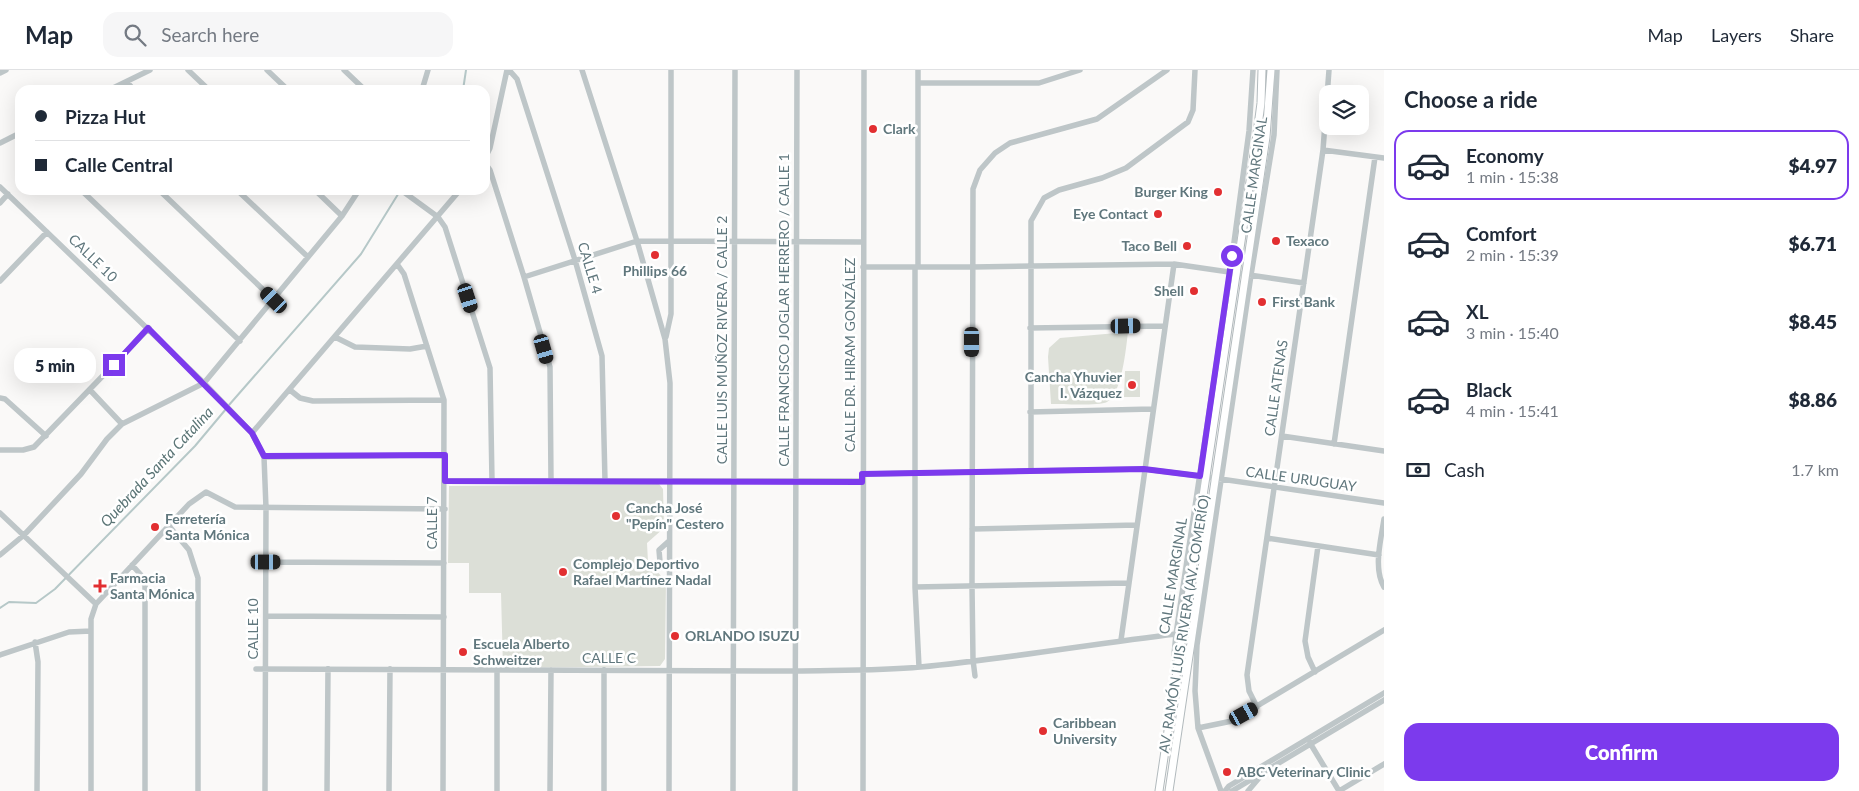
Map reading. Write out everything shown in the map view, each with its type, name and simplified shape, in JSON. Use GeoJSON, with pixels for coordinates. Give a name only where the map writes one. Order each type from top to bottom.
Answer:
{"type":"FeatureCollection","features":[{"type":"Feature","properties":{"kind":"main road","name":"AV. RAMÓN LUIS RIVERA (AV. COMERÍO)"},"geometry":{"type":"LineString","coordinates":[[1169,791],[1211,478],[1233,272],[1261,103],[1262,70]]}},
{"type":"Feature","properties":{"kind":"main road","name":"AV. RAMÓN LUIS RIVERA (AV. COMERÍO)"},"geometry":{"type":"LineString","coordinates":[[1159,791],[1178,670],[1180,634],[1248,275],[1266,137],[1271,70]]}},
{"type":"Feature","properties":{"kind":"street"},"geometry":{"type":"LineString","coordinates":[[0,73],[6,70]]}},
{"type":"Feature","properties":{"kind":"street"},"geometry":{"type":"LineString","coordinates":[[120,85],[150,70]]}},
{"type":"Feature","properties":{"kind":"street"},"geometry":{"type":"LineString","coordinates":[[188,70],[204,85]]}},
{"type":"Feature","properties":{"kind":"street"},"geometry":{"type":"LineString","coordinates":[[267,70],[283,85]]}},
{"type":"Feature","properties":{"kind":"street"},"geometry":{"type":"LineString","coordinates":[[344,70],[360,85]]}},
{"type":"Feature","properties":{"kind":"street"},"geometry":{"type":"LineString","coordinates":[[424,85],[428,70]]}},
{"type":"Feature","properties":{"kind":"street"},"geometry":{"type":"LineString","coordinates":[[490,148],[508,70]]}},
{"type":"Feature","properties":{"kind":"street","name":"CALLE 4"},"geometry":{"type":"LineString","coordinates":[[508,70],[517,79],[575,260],[602,356],[605,481]]}},
{"type":"Feature","properties":{"kind":"street"},"geometry":{"type":"LineString","coordinates":[[582,70],[665,339],[670,383],[669,791]]}},
{"type":"Feature","properties":{"kind":"street"},"geometry":{"type":"LineString","coordinates":[[665,339],[671,314],[671,70]]}},
{"type":"Feature","properties":{"kind":"street","name":"CALLE LUIS MUÑOZ RIVERA / CALLE 2"},"geometry":{"type":"LineString","coordinates":[[732,791],[735,70]]}},
{"type":"Feature","properties":{"kind":"street","name":"CALLE FRANCISCO JOGLAR HERRERO / CALLE 1"},"geometry":{"type":"LineString","coordinates":[[795,791],[797,70]]}},
{"type":"Feature","properties":{"kind":"street","name":"CALLE DR. HIRAM GONZÁLEZ"},"geometry":{"type":"LineString","coordinates":[[863,791],[864,70]]}},
{"type":"Feature","properties":{"kind":"street"},"geometry":{"type":"LineString","coordinates":[[918,70],[915,587],[919,667]]}},
{"type":"Feature","properties":{"kind":"street"},"geometry":{"type":"LineString","coordinates":[[918,83],[1039,83],[1080,70]]}},
{"type":"Feature","properties":{"kind":"street"},"geometry":{"type":"LineString","coordinates":[[975,676],[972,586],[973,189],[980,170],[995,152],[1010,143],[1097,119],[1167,70]]}},
{"type":"Feature","properties":{"kind":"street"},"geometry":{"type":"LineString","coordinates":[[1030,471],[1031,221],[1044,198],[1059,190],[1102,178],[1126,168],[1188,122],[1193,110],[1195,70]]}},
{"type":"Feature","properties":{"kind":"street","name":"CALLE MARGINAL"},"geometry":{"type":"LineString","coordinates":[[1233,272],[1249,131],[1253,70]]}},
{"type":"Feature","properties":{"kind":"street","name":"CALLE MARGINAL"},"geometry":{"type":"LineString","coordinates":[[1248,275],[1274,136],[1277,70]]}},
{"type":"Feature","properties":{"kind":"street","name":"CALLE ATENAS"},"geometry":{"type":"LineString","coordinates":[[1256,707],[1249,690],[1248,675],[1324,150],[1329,70]]}},
{"type":"Feature","properties":{"kind":"street"},"geometry":{"type":"LineString","coordinates":[[126,82],[129,85]]}},
{"type":"Feature","properties":{"kind":"street"},"geometry":{"type":"LineString","coordinates":[[0,143],[15,136]]}},
{"type":"Feature","properties":{"kind":"street"},"geometry":{"type":"LineString","coordinates":[[1324,150],[1384,158]]}},
{"type":"Feature","properties":{"kind":"street"},"geometry":{"type":"LineString","coordinates":[[1334,444],[1375,157]]}},
{"type":"Feature","properties":{"kind":"street"},"geometry":{"type":"LineString","coordinates":[[490,170],[550,367],[552,481]]}},
{"type":"Feature","properties":{"kind":"street","name":"CALLE 10"},"geometry":{"type":"LineString","coordinates":[[0,187],[204,383],[252,433],[264,456],[266,508],[265,791]]}},
{"type":"Feature","properties":{"kind":"street"},"geometry":{"type":"LineString","coordinates":[[0,203],[8,194]]}},
{"type":"Feature","properties":{"kind":"street"},"geometry":{"type":"LineString","coordinates":[[86,195],[240,341]]}},
{"type":"Feature","properties":{"kind":"street"},"geometry":{"type":"LineString","coordinates":[[164,195],[274,300]]}},
{"type":"Feature","properties":{"kind":"street"},"geometry":{"type":"LineString","coordinates":[[242,195],[308,258]]}},
{"type":"Feature","properties":{"kind":"street"},"geometry":{"type":"LineString","coordinates":[[320,195],[342,216]]}},
{"type":"Feature","properties":{"kind":"street"},"geometry":{"type":"LineString","coordinates":[[0,555],[24,535],[82,474],[107,439],[122,424],[204,383],[342,216],[356,195]]}},
{"type":"Feature","properties":{"kind":"street"},"geometry":{"type":"LineString","coordinates":[[408,195],[438,216],[445,226],[490,368],[492,481]]}},
{"type":"Feature","properties":{"kind":"street"},"geometry":{"type":"LineString","coordinates":[[252,433],[456,195]]}},
{"type":"Feature","properties":{"kind":"street"},"geometry":{"type":"LineString","coordinates":[[0,281],[47,232]]}},
{"type":"Feature","properties":{"kind":"street"},"geometry":{"type":"LineString","coordinates":[[524,277],[636,241],[863,242]]}},
{"type":"Feature","properties":{"kind":"street","name":"CALLE 7"},"geometry":{"type":"LineString","coordinates":[[397,264],[404,274],[444,400],[443,791]]}},
{"type":"Feature","properties":{"kind":"street"},"geometry":{"type":"LineString","coordinates":[[1121,640],[1152,409],[1174,264]]}},
{"type":"Feature","properties":{"kind":"street"},"geometry":{"type":"LineString","coordinates":[[863,267],[1174,264],[1304,283]]}},
{"type":"Feature","properties":{"kind":"street"},"geometry":{"type":"LineString","coordinates":[[1030,328],[1164,326]]}},
{"type":"Feature","properties":{"kind":"street"},"geometry":{"type":"LineString","coordinates":[[0,450],[23,450],[34,447],[148,328]]}},
{"type":"Feature","properties":{"kind":"street"},"geometry":{"type":"LineString","coordinates":[[335,337],[355,348],[410,349],[427,346]]}},
{"type":"Feature","properties":{"kind":"street"},"geometry":{"type":"LineString","coordinates":[[90,390],[122,424]]}},
{"type":"Feature","properties":{"kind":"street"},"geometry":{"type":"LineString","coordinates":[[290,390],[300,398],[313,401],[444,400]]}},
{"type":"Feature","properties":{"kind":"street"},"geometry":{"type":"LineString","coordinates":[[0,398],[5,399],[46,436]]}},
{"type":"Feature","properties":{"kind":"street"},"geometry":{"type":"LineString","coordinates":[[1030,412],[1152,409]]}},
{"type":"Feature","properties":{"kind":"street"},"geometry":{"type":"LineString","coordinates":[[1282,436],[1384,451]]}},
{"type":"Feature","properties":{"kind":"street"},"geometry":{"type":"LineString","coordinates":[[264,456],[445,455]]}},
{"type":"Feature","properties":{"kind":"street","name":"CALLE URUGUAY"},"geometry":{"type":"LineString","coordinates":[[862,474],[1144,469],[1384,503]]}},
{"type":"Feature","properties":{"kind":"street"},"geometry":{"type":"LineString","coordinates":[[1211,478],[1195,691],[1198,728],[1223,791],[1384,700]]}},
{"type":"Feature","properties":{"kind":"street"},"geometry":{"type":"LineString","coordinates":[[445,481],[862,482]]}},
{"type":"Feature","properties":{"kind":"street"},"geometry":{"type":"LineString","coordinates":[[91,791],[91,619],[96,604],[189,504],[206,492],[235,507],[445,509]]}},
{"type":"Feature","properties":{"kind":"street"},"geometry":{"type":"LineString","coordinates":[[0,513],[96,604]]}},
{"type":"Feature","properties":{"kind":"street"},"geometry":{"type":"LineString","coordinates":[[1384,519],[1379,555],[1380,580],[1384,587]]}},
{"type":"Feature","properties":{"kind":"street"},"geometry":{"type":"LineString","coordinates":[[972,529],[1136,525]]}},
{"type":"Feature","properties":{"kind":"street"},"geometry":{"type":"LineString","coordinates":[[169,526],[189,550],[198,578],[198,791]]}},
{"type":"Feature","properties":{"kind":"street"},"geometry":{"type":"LineString","coordinates":[[1267,538],[1379,555]]}},
{"type":"Feature","properties":{"kind":"street"},"geometry":{"type":"LineString","coordinates":[[669,541],[659,550],[660,562],[669,570]]}},
{"type":"Feature","properties":{"kind":"street"},"geometry":{"type":"LineString","coordinates":[[1315,672],[1308,657],[1305,641],[1318,546]]}},
{"type":"Feature","properties":{"kind":"street"},"geometry":{"type":"LineString","coordinates":[[266,562],[444,563]]}},
{"type":"Feature","properties":{"kind":"street"},"geometry":{"type":"LineString","coordinates":[[132,565],[141,576],[145,586],[145,791]]}},
{"type":"Feature","properties":{"kind":"street"},"geometry":{"type":"LineString","coordinates":[[915,587],[1128,583]]}},
{"type":"Feature","properties":{"kind":"street"},"geometry":{"type":"LineString","coordinates":[[266,616],[444,616]]}},
{"type":"Feature","properties":{"kind":"street"},"geometry":{"type":"LineString","coordinates":[[1198,728],[1232,721],[1384,630]]}},
{"type":"Feature","properties":{"kind":"street"},"geometry":{"type":"LineString","coordinates":[[0,655],[69,632],[91,631]]}},
{"type":"Feature","properties":{"kind":"street","name":"CALLE C"},"geometry":{"type":"LineString","coordinates":[[256,669],[795,671],[919,667],[1180,634]]}},
{"type":"Feature","properties":{"kind":"street"},"geometry":{"type":"LineString","coordinates":[[35,642],[38,662],[37,791]]}},
{"type":"Feature","properties":{"kind":"street"},"geometry":{"type":"LineString","coordinates":[[327,791],[328,669]]}},
{"type":"Feature","properties":{"kind":"street"},"geometry":{"type":"LineString","coordinates":[[390,670],[390,791]]}},
{"type":"Feature","properties":{"kind":"street"},"geometry":{"type":"LineString","coordinates":[[497,670],[497,791]]}},
{"type":"Feature","properties":{"kind":"street"},"geometry":{"type":"LineString","coordinates":[[550,791],[551,670]]}},
{"type":"Feature","properties":{"kind":"street"},"geometry":{"type":"LineString","coordinates":[[604,670],[604,791]]}},
{"type":"Feature","properties":{"kind":"street"},"geometry":{"type":"LineString","coordinates":[[1232,791],[1384,693]]}},
{"type":"Feature","properties":{"kind":"street"},"geometry":{"type":"LineString","coordinates":[[1310,741],[1339,791],[1384,764]]}},
{"type":"Feature","properties":{"kind":"street"},"geometry":{"type":"LineString","coordinates":[[1248,791],[1264,772]]}},
{"type":"Feature","properties":{"kind":"shaded area"},"geometry":{"type":"Polygon","coordinates":[[[1128,332],[1120,381],[1112,397],[1107,402],[1096,404],[1051,404],[1049,348],[1060,338],[1128,332]]]}},
{"type":"Feature","properties":{"kind":"shaded area","name":"Cancha Yhuvier I. Vázquez"},"geometry":{"type":"Polygon","coordinates":[[[1125,371],[1140,371],[1140,397],[1124,397],[1125,371]]]}},
{"type":"Feature","properties":{"kind":"shaded area","name":"Complejo Deportivo Rafael Martínez Nadal"},"geometry":{"type":"Polygon","coordinates":[[[659,484],[663,489],[664,528],[647,543],[648,562],[666,581],[665,659],[660,666],[503,668],[501,593],[469,593],[469,563],[448,563],[449,486],[659,484]]]}},
{"type":"Feature","properties":{"kind":"waterway","name":"Quebrada Santa Catalina"},"geometry":{"type":"LineString","coordinates":[[464,85],[466,70]]}},
{"type":"Feature","properties":{"kind":"waterway","name":"Quebrada Santa Catalina"},"geometry":{"type":"LineString","coordinates":[[229,405],[361,254],[398,195]]}},
{"type":"Feature","properties":{"kind":"waterway","name":"Quebrada Santa Catalina"},"geometry":{"type":"LineString","coordinates":[[0,608],[9,602],[36,603],[55,589],[195,446],[226,409]]}},
{"type":"Feature","properties":{"kind":"place","name":"Clark"},"geometry":{"type":"Point","coordinates":[873,129]}},
{"type":"Feature","properties":{"kind":"place","name":"Burger King"},"geometry":{"type":"Point","coordinates":[1218,192]}},
{"type":"Feature","properties":{"kind":"place","name":"Eye Contact"},"geometry":{"type":"Point","coordinates":[1158,214]}},
{"type":"Feature","properties":{"kind":"place","name":"Texaco"},"geometry":{"type":"Point","coordinates":[1276,241]}},
{"type":"Feature","properties":{"kind":"place","name":"Taco Bell"},"geometry":{"type":"Point","coordinates":[1187,246]}},
{"type":"Feature","properties":{"kind":"place","name":"Phillips 66"},"geometry":{"type":"Point","coordinates":[655,255]}},
{"type":"Feature","properties":{"kind":"place","name":"Shell"},"geometry":{"type":"Point","coordinates":[1194,291]}},
{"type":"Feature","properties":{"kind":"place","name":"First Bank"},"geometry":{"type":"Point","coordinates":[1262,302]}},
{"type":"Feature","properties":{"kind":"place","name":"Cancha Yhuvier I. Vázquez"},"geometry":{"type":"Point","coordinates":[1132,385]}},
{"type":"Feature","properties":{"kind":"place","name":"Cancha José \"Pepín\" Cestero"},"geometry":{"type":"Point","coordinates":[616,516]}},
{"type":"Feature","properties":{"kind":"place","name":"Ferretería Santa Mónica"},"geometry":{"type":"Point","coordinates":[155,527]}},
{"type":"Feature","properties":{"kind":"place","name":"Complejo Deportivo Rafael Martínez Nadal"},"geometry":{"type":"Point","coordinates":[563,572]}},
{"type":"Feature","properties":{"kind":"place","name":"Farmacia Santa Mónica"},"geometry":{"type":"Point","coordinates":[100,586]}},
{"type":"Feature","properties":{"kind":"place","name":"ORLANDO ISUZU"},"geometry":{"type":"Point","coordinates":[675,636]}},
{"type":"Feature","properties":{"kind":"place","name":"Escuela Alberto Schweitzer"},"geometry":{"type":"Point","coordinates":[463,652]}},
{"type":"Feature","properties":{"kind":"place","name":"Caribbean University"},"geometry":{"type":"Point","coordinates":[1043,731]}},
{"type":"Feature","properties":{"kind":"place","name":"ABC Veterinary Clinic"},"geometry":{"type":"Point","coordinates":[1227,772]}},
{"type":"Feature","properties":{"kind":"route"},"geometry":{"type":"LineString","coordinates":[[114,365],[148,328],[252,433],[264,456],[445,455],[445,481],[862,482],[862,474],[1144,469],[1200,476],[1232,256]]}}]}
